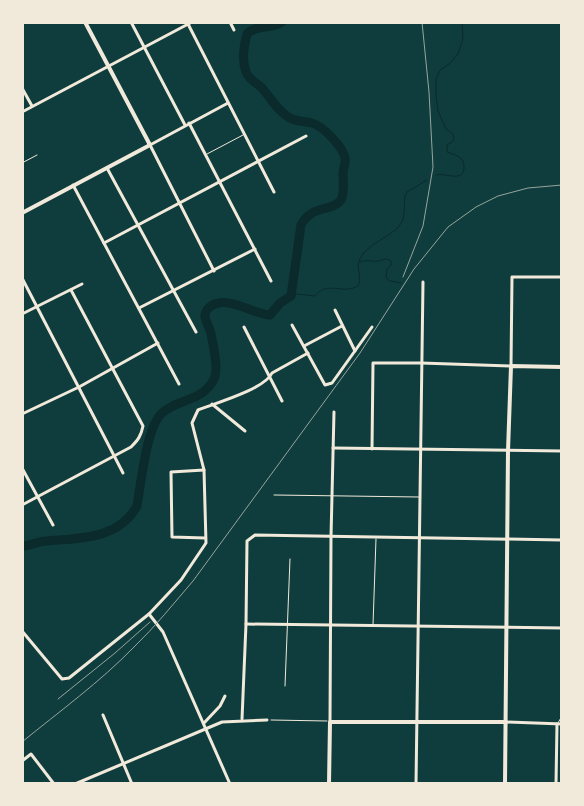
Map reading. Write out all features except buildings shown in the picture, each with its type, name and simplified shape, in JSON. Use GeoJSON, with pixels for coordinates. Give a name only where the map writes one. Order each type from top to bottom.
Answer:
{"type":"FeatureCollection","features":[{"type":"Feature","properties":{"kind":"street"},"geometry":{"type":"LineString","coordinates":[[86,22],[214,271]]}},
{"type":"Feature","properties":{"kind":"street"},"geometry":{"type":"LineString","coordinates":[[132,22],[185,125]]}},
{"type":"Feature","properties":{"kind":"street"},"geometry":{"type":"LineString","coordinates":[[230,22],[234,30]]}},
{"type":"Feature","properties":{"kind":"street"},"geometry":{"type":"LineString","coordinates":[[22,112],[189,23],[274,192]]}},
{"type":"Feature","properties":{"kind":"street"},"geometry":{"type":"LineString","coordinates":[[22,88],[32,106]]}},
{"type":"Feature","properties":{"kind":"street"},"geometry":{"type":"LineString","coordinates":[[22,213],[228,103]]}},
{"type":"Feature","properties":{"kind":"street"},"geometry":{"type":"LineString","coordinates":[[189,123],[271,280]]}},
{"type":"Feature","properties":{"kind":"street"},"geometry":{"type":"LineString","coordinates":[[104,244],[306,136]]}},
{"type":"Feature","properties":{"kind":"street"},"geometry":{"type":"LineString","coordinates":[[108,168],[196,332]]}},
{"type":"Feature","properties":{"kind":"street"},"geometry":{"type":"LineString","coordinates":[[73,186],[179,384]]}},
{"type":"Feature","properties":{"kind":"street"},"geometry":{"type":"LineString","coordinates":[[139,308],[255,249]]}},
{"type":"Feature","properties":{"kind":"street"},"geometry":{"type":"LineString","coordinates":[[505,784],[508,451],[512,277],[562,277]]}},
{"type":"Feature","properties":{"kind":"street"},"geometry":{"type":"LineString","coordinates":[[22,278],[123,473]]}},
{"type":"Feature","properties":{"kind":"street"},"geometry":{"type":"LineString","coordinates":[[416,784],[423,282]]}},
{"type":"Feature","properties":{"kind":"street"},"geometry":{"type":"LineString","coordinates":[[22,314],[82,284]]}},
{"type":"Feature","properties":{"kind":"street"},"geometry":{"type":"LineString","coordinates":[[22,504],[115,456],[139,440],[143,426],[71,290]]}},
{"type":"Feature","properties":{"kind":"street"},"geometry":{"type":"LineString","coordinates":[[334,310],[355,351]]}},
{"type":"Feature","properties":{"kind":"street"},"geometry":{"type":"LineString","coordinates":[[292,324],[325,386],[332,383],[372,327]]}},
{"type":"Feature","properties":{"kind":"street"},"geometry":{"type":"LineString","coordinates":[[304,346],[342,326]]}},
{"type":"Feature","properties":{"kind":"street"},"geometry":{"type":"LineString","coordinates":[[244,327],[282,401]]}},
{"type":"Feature","properties":{"kind":"street"},"geometry":{"type":"LineString","coordinates":[[22,414],[79,386],[158,343]]}},
{"type":"Feature","properties":{"kind":"street"},"geometry":{"type":"LineString","coordinates":[[22,630],[62,679],[69,678],[149,614],[181,580],[206,543],[204,470],[192,423],[198,410],[246,392],[270,378],[272,372],[308,353]]}},
{"type":"Feature","properties":{"kind":"street"},"geometry":{"type":"LineString","coordinates":[[372,449],[373,363],[562,367]]}},
{"type":"Feature","properties":{"kind":"street"},"geometry":{"type":"LineString","coordinates":[[212,404],[245,430]]}},
{"type":"Feature","properties":{"kind":"street"},"geometry":{"type":"LineString","coordinates":[[329,784],[334,412]]}},
{"type":"Feature","properties":{"kind":"street"},"geometry":{"type":"LineString","coordinates":[[333,448],[562,452]]}},
{"type":"Feature","properties":{"kind":"street"},"geometry":{"type":"LineString","coordinates":[[22,468],[53,525]]}},
{"type":"Feature","properties":{"kind":"street"},"geometry":{"type":"LineString","coordinates":[[204,470],[171,472],[172,536],[205,538]]}},
{"type":"Feature","properties":{"kind":"street"},"geometry":{"type":"LineString","coordinates":[[242,720],[247,541],[255,535],[562,540]]}},
{"type":"Feature","properties":{"kind":"street"},"geometry":{"type":"LineString","coordinates":[[149,614],[163,632],[230,784]]}},
{"type":"Feature","properties":{"kind":"street"},"geometry":{"type":"LineString","coordinates":[[246,624],[562,628]]}},
{"type":"Feature","properties":{"kind":"street"},"geometry":{"type":"LineString","coordinates":[[204,723],[220,706],[225,696]]}},
{"type":"Feature","properties":{"kind":"street"},"geometry":{"type":"LineString","coordinates":[[103,715],[132,784]]}},
{"type":"Feature","properties":{"kind":"street"},"geometry":{"type":"LineString","coordinates":[[75,784],[222,722],[267,720]]}},
{"type":"Feature","properties":{"kind":"street"},"geometry":{"type":"LineString","coordinates":[[330,722],[418,721],[559,724],[556,784]]}},
{"type":"Feature","properties":{"kind":"street"},"geometry":{"type":"LineString","coordinates":[[22,760],[31,754],[54,784]]}},
{"type":"Feature","properties":{"kind":"lane"},"geometry":{"type":"LineString","coordinates":[[206,154],[245,134]]}},
{"type":"Feature","properties":{"kind":"lane"},"geometry":{"type":"LineString","coordinates":[[22,163],[37,155]]}},
{"type":"Feature","properties":{"kind":"lane"},"geometry":{"type":"LineString","coordinates":[[274,496],[420,497]]}},
{"type":"Feature","properties":{"kind":"lane"},"geometry":{"type":"LineString","coordinates":[[373,625],[376,538]]}},
{"type":"Feature","properties":{"kind":"lane"},"geometry":{"type":"LineString","coordinates":[[285,686],[290,559]]}},
{"type":"Feature","properties":{"kind":"lane"},"geometry":{"type":"LineString","coordinates":[[559,724],[562,716]]}},
{"type":"Feature","properties":{"kind":"path"},"geometry":{"type":"LineString","coordinates":[[267,720],[330,722]]}},
{"type":"Feature","properties":{"kind":"waterway"},"geometry":{"type":"LineString","coordinates":[[22,546],[43,541],[84,538],[97,535],[109,531],[129,517],[137,506],[145,457],[151,432],[156,422],[167,409],[203,392],[214,379],[216,370],[215,357],[205,318],[207,310],[218,303],[225,303],[270,315],[280,303],[291,296],[301,225],[311,214],[333,206],[341,200],[345,160],[337,143],[327,132],[316,125],[295,120],[285,115],[246,72],[244,53],[247,34],[255,29],[274,26],[282,22]]}},
{"type":"Feature","properties":{"kind":"waterway"},"geometry":{"type":"LineString","coordinates":[[436,175],[458,176],[461,175],[464,166],[464,163],[458,156],[447,152],[447,145],[454,138],[453,134],[446,129],[438,111],[436,96],[436,79],[440,70],[458,54],[463,39],[462,22]]}},
{"type":"Feature","properties":{"kind":"waterway"},"geometry":{"type":"LineString","coordinates":[[291,296],[297,294],[315,296],[325,289],[347,289],[358,286],[360,259],[369,248],[400,225],[404,216],[407,192],[427,180]]}},
{"type":"Feature","properties":{"kind":"waterway"},"geometry":{"type":"LineString","coordinates":[[360,262],[385,259],[391,261],[391,265],[387,269],[386,278],[390,281],[401,283]]}},
{"type":"Feature","properties":{"kind":"railway"},"geometry":{"type":"LineString","coordinates":[[403,277],[423,226],[433,167],[429,92],[422,22]]}},
{"type":"Feature","properties":{"kind":"railway"},"geometry":{"type":"LineString","coordinates":[[22,742],[80,696],[121,660],[193,581],[360,353],[414,269],[448,227],[476,207],[498,196],[528,188],[562,185]]}},
{"type":"Feature","properties":{"kind":"railway"},"geometry":{"type":"LineString","coordinates":[[58,699],[150,622]]}}]}
